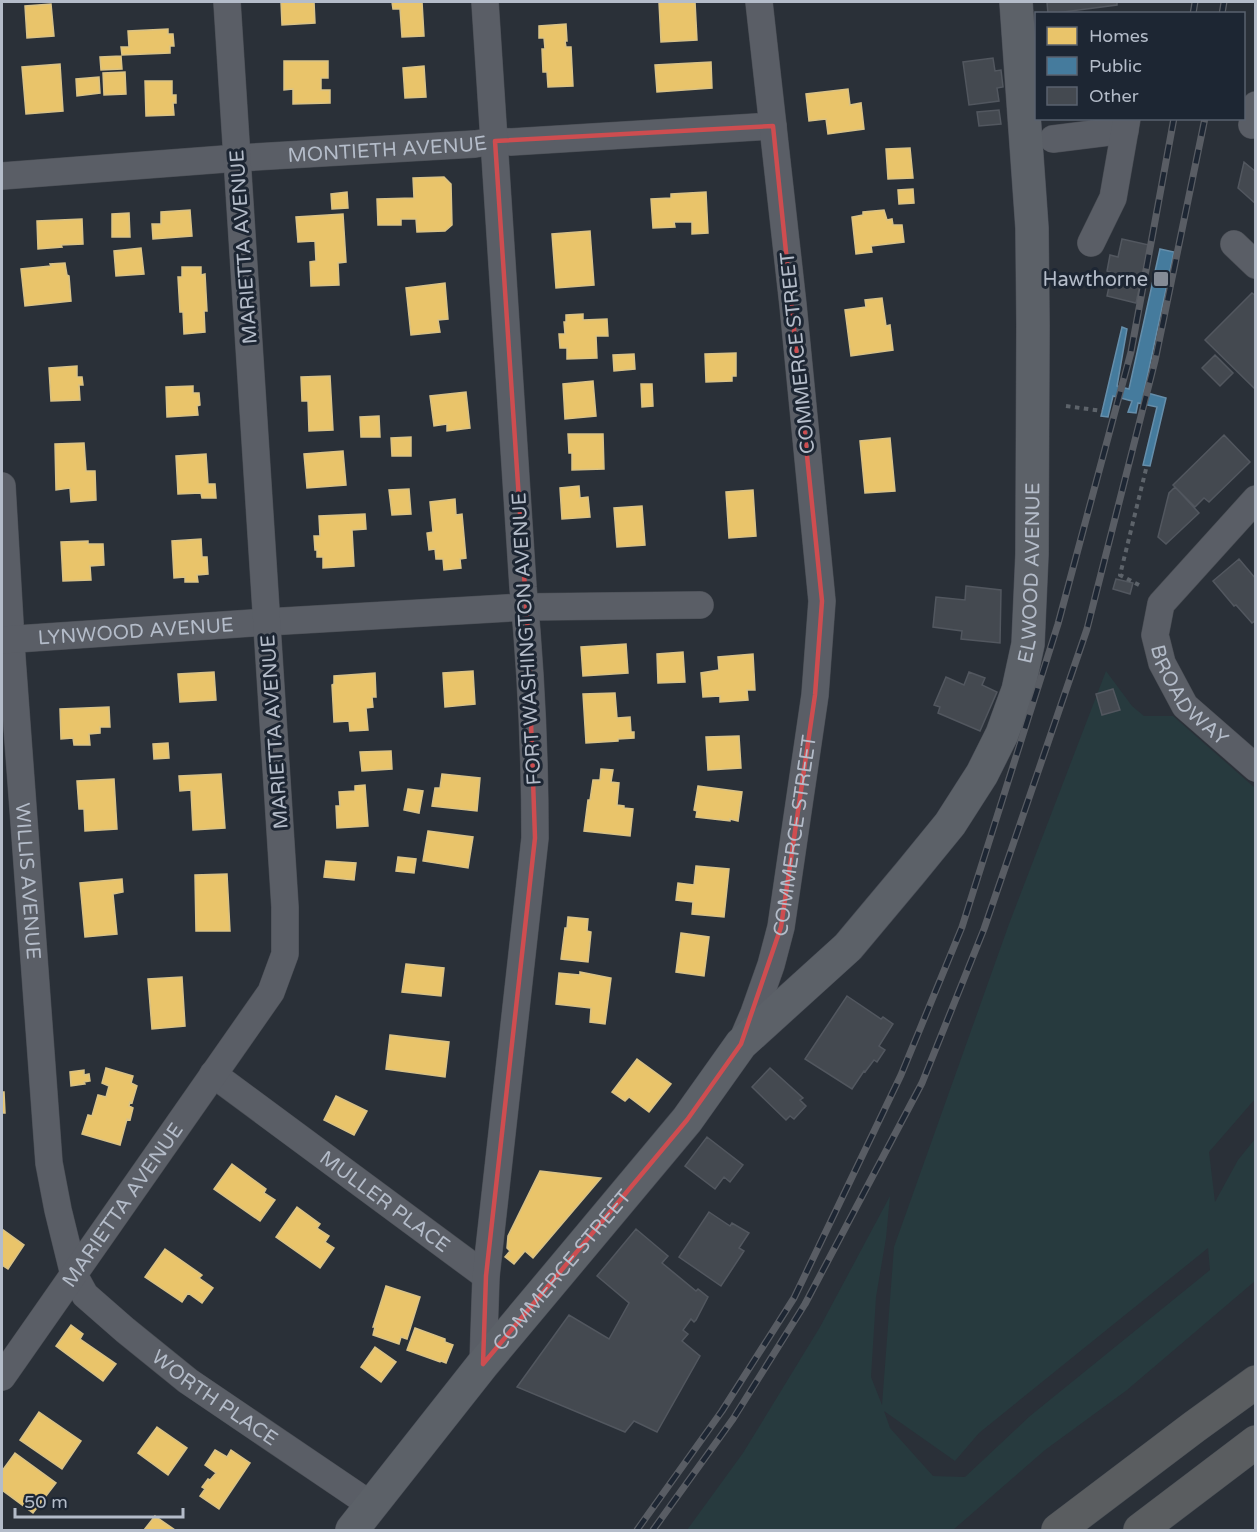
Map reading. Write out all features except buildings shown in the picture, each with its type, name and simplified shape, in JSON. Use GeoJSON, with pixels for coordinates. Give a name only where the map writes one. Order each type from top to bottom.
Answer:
{"type":"FeatureCollection","features":[{"type":"Feature","properties":{"kind":"highway"},"geometry":{"type":"LineString","coordinates":[[1058,1530],[1256,1382]]}},
{"type":"Feature","properties":{"kind":"highway"},"geometry":{"type":"LineString","coordinates":[[1140,1530],[1256,1442]]}},
{"type":"Feature","properties":{"kind":"highway"},"geometry":{"type":"LineString","coordinates":[[1178,1502],[1256,1461]]}},
{"type":"Feature","properties":{"kind":"main road","name":"ELWOOD AVENUE"},"geometry":{"type":"LineString","coordinates":[[741,1044],[848,947],[950,824],[982,774],[1002,734],[1018,690],[1028,644],[1030,598],[1033,325],[1032,228],[1016,2]]}},
{"type":"Feature","properties":{"kind":"main road","name":"COMMERCE STREET"},"geometry":{"type":"LineString","coordinates":[[362,1518],[483,1364],[687,1120],[741,1044]]}},
{"type":"Feature","properties":{"kind":"street","name":"MARIETTA AVENUE"},"geometry":{"type":"LineString","coordinates":[[2,1377],[271,992],[285,954],[285,907],[227,2]]}},
{"type":"Feature","properties":{"kind":"street","name":"FORT WASHINGTON AVENUE"},"geometry":{"type":"LineString","coordinates":[[485,2],[528,634],[535,779],[535,838],[486,1276]]}},
{"type":"Feature","properties":{"kind":"street","name":"COMMERCE STREET"},"geometry":{"type":"LineString","coordinates":[[741,1044],[765,985],[781,927],[814,695],[822,601],[793,305],[759,2]]}},
{"type":"Feature","properties":{"kind":"street"},"geometry":{"type":"LineString","coordinates":[[1053,139],[1126,124],[1113,198],[1091,243]]}},
{"type":"Feature","properties":{"kind":"street","name":"MONTIETH AVENUE"},"geometry":{"type":"LineString","coordinates":[[2,176],[495,141],[511,142],[773,126]]}},
{"type":"Feature","properties":{"kind":"street"},"geometry":{"type":"LineString","coordinates":[[1234,244],[1256,265]]}},
{"type":"Feature","properties":{"kind":"street","name":"WILLIS AVENUE"},"geometry":{"type":"LineString","coordinates":[[2,486],[6,640],[49,1163],[74,1275]]}},
{"type":"Feature","properties":{"kind":"street","name":"BROADWAY"},"geometry":{"type":"LineString","coordinates":[[1256,499],[1161,604],[1155,634],[1162,663],[1185,706],[1256,768]]}},
{"type":"Feature","properties":{"kind":"street","name":"LYNWOOD AVENUE"},"geometry":{"type":"LineString","coordinates":[[6,640],[525,607],[700,605]]}},
{"type":"Feature","properties":{"kind":"street","name":"MULLER PLACE"},"geometry":{"type":"LineString","coordinates":[[213,1074],[486,1276]]}},
{"type":"Feature","properties":{"kind":"street","name":"WORTH PLACE"},"geometry":{"type":"LineString","coordinates":[[74,1275],[85,1295],[125,1330],[362,1518]]}},
{"type":"Feature","properties":{"kind":"street"},"geometry":{"type":"LineString","coordinates":[[483,1364],[486,1276]]}},
{"type":"Feature","properties":{"kind":"path"},"geometry":{"type":"LineString","coordinates":[[1066,406],[1102,411]]}},
{"type":"Feature","properties":{"kind":"path"},"geometry":{"type":"LineString","coordinates":[[1139,585],[1120,575],[1147,465]]}},
{"type":"Feature","properties":{"kind":"highlighted area"},"geometry":{"type":"Polygon","coordinates":[[[773,126],[822,601],[815,695],[781,927],[741,1044],[687,1120],[483,1364],[486,1276],[535,838],[528,634],[495,141],[773,126]]]}},
{"type":"Feature","properties":{"kind":"green space"},"geometry":{"type":"Polygon","coordinates":[[[1106,671],[1132,706],[1144,716],[1173,716],[1255,788],[1255,1099],[1209,1152],[1215,1202],[1238,1160],[1255,1139],[1255,1281],[1127,1390],[1045,1450],[953,1530],[687,1530],[743,1453],[820,1327],[890,1196],[886,1238],[876,1297],[871,1377],[882,1405],[894,1247],[1009,924],[1106,671]],[[1208,1248],[979,1433],[955,1461],[884,1411],[890,1428],[933,1476],[965,1477],[1030,1416],[1210,1270],[1208,1248]]]}},
{"type":"Feature","properties":{"kind":"railway"},"geometry":{"type":"LineString","coordinates":[[1193,12],[1195,2]]}},
{"type":"Feature","properties":{"kind":"railway"},"geometry":{"type":"LineString","coordinates":[[1222,12],[1224,2]]}},
{"type":"Feature","properties":{"kind":"railway"},"geometry":{"type":"LineString","coordinates":[[637,1530],[722,1411],[794,1298],[901,1075],[962,927],[1058,624],[1131,352],[1174,120]]}},
{"type":"Feature","properties":{"kind":"railway"},"geometry":{"type":"LineString","coordinates":[[653,1530],[733,1419],[805,1304],[922,1083],[984,929],[1087,629],[1155,361],[1205,120]]}},
{"type":"Feature","properties":{"kind":"place","name":"Hawthorne"},"geometry":{"type":"Point","coordinates":[1161,279]}}]}
